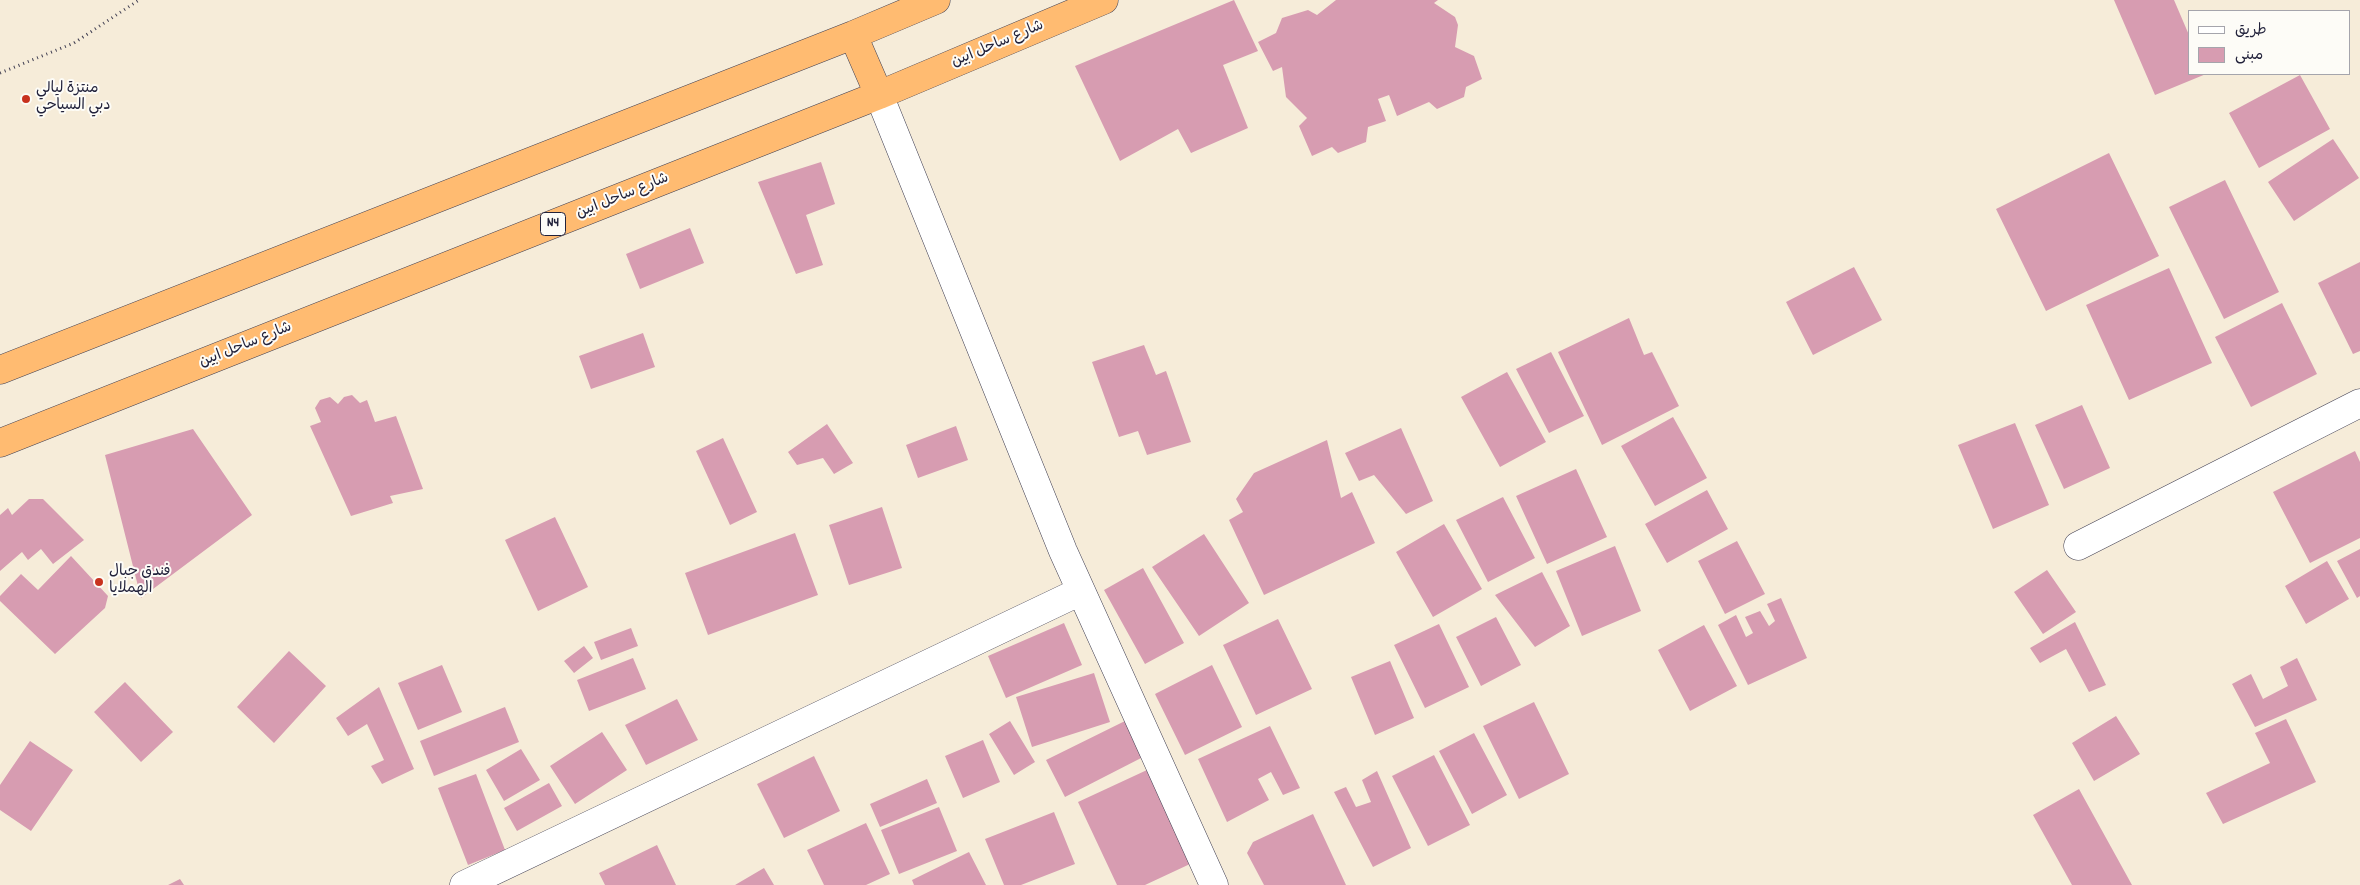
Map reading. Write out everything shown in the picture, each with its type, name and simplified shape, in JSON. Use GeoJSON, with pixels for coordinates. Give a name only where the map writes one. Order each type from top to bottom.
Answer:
{"type":"FeatureCollection","features":[{"type":"Feature","properties":{"kind":"highway"},"geometry":{"type":"LineString","coordinates":[[0,370],[853,35],[936,0]]}},
{"type":"Feature","properties":{"kind":"highway","name":"شارع ساحل ابين"},"geometry":{"type":"LineString","coordinates":[[0,443],[880,95],[1104,0]]}},
{"type":"Feature","properties":{"kind":"highway"},"geometry":{"type":"LineString","coordinates":[[853,35],[880,95]]}},
{"type":"Feature","properties":{"kind":"street"},"geometry":{"type":"LineString","coordinates":[[880,95],[1081,592],[1214,885]]}},
{"type":"Feature","properties":{"kind":"street"},"geometry":{"type":"LineString","coordinates":[[2078,546],[2357,411]]}},
{"type":"Feature","properties":{"kind":"street"},"geometry":{"type":"LineString","coordinates":[[464,885],[1081,592]]}},
{"type":"Feature","properties":{"kind":"path"},"geometry":{"type":"LineString","coordinates":[[0,73],[74,43],[139,0]]}},
{"type":"Feature","properties":{"kind":"building"},"geometry":{"type":"Polygon","coordinates":[[[1234,0],[1258,51],[1223,65],[1248,128],[1191,153],[1178,129],[1120,161],[1075,66],[1234,0]]]}},
{"type":"Feature","properties":{"kind":"building"},"geometry":{"type":"Polygon","coordinates":[[[1336,0],[1438,0],[1434,3],[1455,17],[1458,25],[1455,47],[1474,56],[1482,79],[1466,87],[1464,97],[1437,109],[1429,102],[1397,116],[1389,95],[1378,99],[1386,121],[1368,127],[1366,142],[1338,153],[1332,147],[1312,156],[1299,126],[1307,118],[1286,97],[1282,67],[1273,71],[1258,42],[1276,33],[1282,18],[1308,10],[1317,15],[1336,0]]]}},
{"type":"Feature","properties":{"kind":"building"},"geometry":{"type":"Polygon","coordinates":[[[2114,0],[2174,0],[2188,33],[2188,75],[2204,75],[2155,95],[2114,0]]]}},
{"type":"Feature","properties":{"kind":"building"},"geometry":{"type":"Polygon","coordinates":[[[2300,75],[2330,129],[2259,168],[2229,113],[2300,75]]]}},
{"type":"Feature","properties":{"kind":"building"},"geometry":{"type":"Polygon","coordinates":[[[2333,139],[2359,178],[2294,221],[2268,182],[2333,139]]]}},
{"type":"Feature","properties":{"kind":"building"},"geometry":{"type":"Polygon","coordinates":[[[2109,153],[2159,256],[2046,311],[1996,209],[2109,153]]]}},
{"type":"Feature","properties":{"kind":"building"},"geometry":{"type":"Polygon","coordinates":[[[821,162],[835,204],[806,215],[823,265],[796,274],[758,182],[821,162]]]}},
{"type":"Feature","properties":{"kind":"building"},"geometry":{"type":"Polygon","coordinates":[[[2225,180],[2279,292],[2224,319],[2169,207],[2225,180]]]}},
{"type":"Feature","properties":{"kind":"building"},"geometry":{"type":"Polygon","coordinates":[[[690,228],[704,263],[640,289],[626,254],[690,228]]]}},
{"type":"Feature","properties":{"kind":"building"},"geometry":{"type":"Polygon","coordinates":[[[2360,262],[2360,351],[2353,354],[2318,283],[2360,262]]]}},
{"type":"Feature","properties":{"kind":"building"},"geometry":{"type":"Polygon","coordinates":[[[1854,267],[1882,320],[1813,355],[1786,302],[1854,267]]]}},
{"type":"Feature","properties":{"kind":"building"},"geometry":{"type":"Polygon","coordinates":[[[2169,268],[2212,363],[2129,400],[2086,305],[2169,268]]]}},
{"type":"Feature","properties":{"kind":"building"},"geometry":{"type":"Polygon","coordinates":[[[2282,303],[2317,374],[2251,407],[2215,337],[2282,303]]]}},
{"type":"Feature","properties":{"kind":"building"},"geometry":{"type":"Polygon","coordinates":[[[1629,318],[1644,355],[1652,352],[1679,406],[1602,445],[1558,352],[1629,318]]]}},
{"type":"Feature","properties":{"kind":"building"},"geometry":{"type":"Polygon","coordinates":[[[643,333],[655,367],[591,389],[579,356],[643,333]]]}},
{"type":"Feature","properties":{"kind":"building"},"geometry":{"type":"Polygon","coordinates":[[[1144,345],[1156,375],[1166,371],[1191,442],[1147,455],[1138,431],[1119,437],[1092,362],[1144,345]]]}},
{"type":"Feature","properties":{"kind":"building"},"geometry":{"type":"Polygon","coordinates":[[[1551,352],[1584,416],[1549,433],[1516,369],[1551,352]]]}},
{"type":"Feature","properties":{"kind":"building"},"geometry":{"type":"Polygon","coordinates":[[[1507,372],[1546,442],[1500,467],[1461,397],[1507,372]]]}},
{"type":"Feature","properties":{"kind":"building"},"geometry":{"type":"Polygon","coordinates":[[[352,395],[360,403],[367,400],[375,422],[396,416],[423,489],[390,496],[393,503],[351,516],[310,426],[321,422],[315,408],[320,400],[330,397],[338,404],[344,397],[352,395]]]}},
{"type":"Feature","properties":{"kind":"building"},"geometry":{"type":"Polygon","coordinates":[[[2082,405],[2110,468],[2064,489],[2035,425],[2082,405]]]}},
{"type":"Feature","properties":{"kind":"building"},"geometry":{"type":"Polygon","coordinates":[[[1673,417],[1707,478],[1655,506],[1621,446],[1673,417]]]}},
{"type":"Feature","properties":{"kind":"building"},"geometry":{"type":"Polygon","coordinates":[[[2015,423],[2049,505],[1993,529],[1958,445],[2015,423]]]}},
{"type":"Feature","properties":{"kind":"building"},"geometry":{"type":"Polygon","coordinates":[[[827,424],[853,463],[834,474],[823,458],[797,465],[788,452],[827,424]]]}},
{"type":"Feature","properties":{"kind":"building"},"geometry":{"type":"Polygon","coordinates":[[[956,426],[968,460],[918,478],[906,445],[956,426]]]}},
{"type":"Feature","properties":{"kind":"building"},"geometry":{"type":"Polygon","coordinates":[[[1401,428],[1433,501],[1406,514],[1374,475],[1359,481],[1345,453],[1401,428]]]}},
{"type":"Feature","properties":{"kind":"building"},"geometry":{"type":"Polygon","coordinates":[[[193,429],[252,515],[141,598],[105,455],[193,429]]]}},
{"type":"Feature","properties":{"kind":"building"},"geometry":{"type":"Polygon","coordinates":[[[723,438],[757,512],[730,525],[696,451],[723,438]]]}},
{"type":"Feature","properties":{"kind":"building"},"geometry":{"type":"Polygon","coordinates":[[[1327,440],[1341,498],[1352,492],[1375,543],[1264,595],[1229,520],[1243,512],[1236,499],[1254,473],[1327,440]]]}},
{"type":"Feature","properties":{"kind":"building"},"geometry":{"type":"Polygon","coordinates":[[[2355,451],[2360,462],[2360,538],[2310,563],[2273,492],[2355,451]]]}},
{"type":"Feature","properties":{"kind":"building"},"geometry":{"type":"Polygon","coordinates":[[[1576,469],[1607,537],[1547,564],[1516,496],[1576,469]]]}},
{"type":"Feature","properties":{"kind":"building"},"geometry":{"type":"Polygon","coordinates":[[[1707,490],[1728,529],[1667,563],[1645,524],[1707,490]]]}},
{"type":"Feature","properties":{"kind":"building"},"geometry":{"type":"Polygon","coordinates":[[[1503,497],[1535,558],[1488,582],[1456,520],[1503,497]]]}},
{"type":"Feature","properties":{"kind":"building"},"geometry":{"type":"Polygon","coordinates":[[[29,499],[43,499],[84,540],[53,564],[41,549],[28,560],[22,552],[0,571],[0,515],[8,508],[12,515],[29,499]]]}},
{"type":"Feature","properties":{"kind":"building"},"geometry":{"type":"Polygon","coordinates":[[[882,507],[902,568],[849,585],[829,525],[882,507]]]}},
{"type":"Feature","properties":{"kind":"building"},"geometry":{"type":"Polygon","coordinates":[[[555,517],[588,587],[538,611],[505,540],[555,517]]]}},
{"type":"Feature","properties":{"kind":"building"},"geometry":{"type":"Polygon","coordinates":[[[1444,524],[1482,589],[1433,617],[1396,552],[1444,524]]]}},
{"type":"Feature","properties":{"kind":"building"},"geometry":{"type":"Polygon","coordinates":[[[795,533],[818,595],[708,635],[685,573],[795,533]]]}},
{"type":"Feature","properties":{"kind":"building"},"geometry":{"type":"Polygon","coordinates":[[[1204,534],[1249,603],[1199,636],[1152,567],[1204,534]]]}},
{"type":"Feature","properties":{"kind":"building"},"geometry":{"type":"Polygon","coordinates":[[[1737,541],[1765,594],[1725,614],[1698,561],[1737,541]]]}},
{"type":"Feature","properties":{"kind":"building"},"geometry":{"type":"Polygon","coordinates":[[[1615,546],[1641,611],[1582,636],[1556,571],[1615,546]]]}},
{"type":"Feature","properties":{"kind":"building"},"geometry":{"type":"Polygon","coordinates":[[[2360,549],[2360,596],[2357,598],[2337,561],[2360,549]]]}},
{"type":"Feature","properties":{"kind":"building"},"geometry":{"type":"Polygon","coordinates":[[[71,556],[108,596],[105,608],[55,654],[0,601],[0,596],[21,574],[38,590],[71,556]]]}},
{"type":"Feature","properties":{"kind":"building"},"geometry":{"type":"Polygon","coordinates":[[[2327,561],[2349,599],[2306,624],[2285,586],[2327,561]]]}},
{"type":"Feature","properties":{"kind":"building"},"geometry":{"type":"Polygon","coordinates":[[[1143,568],[1184,643],[1145,664],[1104,590],[1143,568]]]}},
{"type":"Feature","properties":{"kind":"building"},"geometry":{"type":"Polygon","coordinates":[[[2047,570],[2076,612],[2043,634],[2014,592],[2047,570]]]}},
{"type":"Feature","properties":{"kind":"building"},"geometry":{"type":"Polygon","coordinates":[[[1542,572],[1570,626],[1535,647],[1495,595],[1542,572]]]}},
{"type":"Feature","properties":{"kind":"building"},"geometry":{"type":"Polygon","coordinates":[[[1781,598],[1807,658],[1748,685],[1718,625],[1736,615],[1746,637],[1753,633],[1745,617],[1760,611],[1769,626],[1775,621],[1767,604],[1781,598]]]}},
{"type":"Feature","properties":{"kind":"building"},"geometry":{"type":"Polygon","coordinates":[[[1496,617],[1521,665],[1481,686],[1456,637],[1496,617]]]}},
{"type":"Feature","properties":{"kind":"building"},"geometry":{"type":"Polygon","coordinates":[[[1278,619],[1312,689],[1256,715],[1223,645],[1278,619]]]}},
{"type":"Feature","properties":{"kind":"building"},"geometry":{"type":"Polygon","coordinates":[[[2075,622],[2106,685],[2089,692],[2066,649],[2040,663],[2030,648],[2075,622]]]}},
{"type":"Feature","properties":{"kind":"building"},"geometry":{"type":"Polygon","coordinates":[[[1064,623],[1082,665],[1006,698],[988,656],[1064,623]]]}},
{"type":"Feature","properties":{"kind":"building"},"geometry":{"type":"Polygon","coordinates":[[[1439,624],[1469,687],[1425,708],[1394,645],[1439,624]]]}},
{"type":"Feature","properties":{"kind":"building"},"geometry":{"type":"Polygon","coordinates":[[[1704,625],[1737,686],[1690,711],[1658,650],[1704,625]]]}},
{"type":"Feature","properties":{"kind":"building"},"geometry":{"type":"Polygon","coordinates":[[[631,628],[638,646],[601,660],[594,642],[631,628]]]}},
{"type":"Feature","properties":{"kind":"building"},"geometry":{"type":"Polygon","coordinates":[[[584,646],[593,658],[574,673],[564,661],[584,646]]]}},
{"type":"Feature","properties":{"kind":"building"},"geometry":{"type":"Polygon","coordinates":[[[289,651],[326,686],[274,743],[237,707],[289,651]]]}},
{"type":"Feature","properties":{"kind":"building"},"geometry":{"type":"Polygon","coordinates":[[[633,658],[646,689],[589,711],[577,680],[633,658]]]}},
{"type":"Feature","properties":{"kind":"building"},"geometry":{"type":"Polygon","coordinates":[[[2297,658],[2317,700],[2255,727],[2232,684],[2251,674],[2263,699],[2288,686],[2280,667],[2297,658]]]}},
{"type":"Feature","properties":{"kind":"building"},"geometry":{"type":"Polygon","coordinates":[[[1390,661],[1414,718],[1375,735],[1351,677],[1390,661]]]}},
{"type":"Feature","properties":{"kind":"building"},"geometry":{"type":"Polygon","coordinates":[[[442,665],[462,712],[418,730],[398,683],[442,665]]]}},
{"type":"Feature","properties":{"kind":"building"},"geometry":{"type":"Polygon","coordinates":[[[1212,665],[1242,727],[1185,755],[1155,694],[1212,665]]]}},
{"type":"Feature","properties":{"kind":"building"},"geometry":{"type":"Polygon","coordinates":[[[1094,673],[1110,722],[1032,747],[1016,697],[1094,673]]]}},
{"type":"Feature","properties":{"kind":"building"},"geometry":{"type":"Polygon","coordinates":[[[125,682],[173,732],[141,762],[94,712],[125,682]]]}},
{"type":"Feature","properties":{"kind":"building"},"geometry":{"type":"Polygon","coordinates":[[[379,687],[414,769],[382,784],[371,766],[384,760],[367,724],[348,736],[336,718],[379,687]]]}},
{"type":"Feature","properties":{"kind":"building"},"geometry":{"type":"Polygon","coordinates":[[[677,699],[698,740],[646,765],[625,725],[677,699]]]}},
{"type":"Feature","properties":{"kind":"building"},"geometry":{"type":"Polygon","coordinates":[[[1534,702],[1569,774],[1519,799],[1483,726],[1534,702]]]}},
{"type":"Feature","properties":{"kind":"building"},"geometry":{"type":"Polygon","coordinates":[[[505,707],[519,742],[434,776],[420,741],[505,707]]]}},
{"type":"Feature","properties":{"kind":"building"},"geometry":{"type":"Polygon","coordinates":[[[2116,716],[2140,754],[2094,781],[2072,743],[2116,716]]]}},
{"type":"Feature","properties":{"kind":"building"},"geometry":{"type":"Polygon","coordinates":[[[2286,719],[2316,782],[2223,824],[2206,793],[2270,763],[2255,733],[2286,719]]]}},
{"type":"Feature","properties":{"kind":"building"},"geometry":{"type":"Polygon","coordinates":[[[1127,720],[1145,756],[1065,797],[1046,760],[1127,720]]]}},
{"type":"Feature","properties":{"kind":"building"},"geometry":{"type":"Polygon","coordinates":[[[1010,721],[1035,762],[1014,775],[989,734],[1010,721]]]}},
{"type":"Feature","properties":{"kind":"building"},"geometry":{"type":"Polygon","coordinates":[[[1270,726],[1300,788],[1283,795],[1271,772],[1258,779],[1269,800],[1227,822],[1198,759],[1270,726]]]}},
{"type":"Feature","properties":{"kind":"building"},"geometry":{"type":"Polygon","coordinates":[[[602,732],[627,770],[575,804],[550,766],[602,732]]]}},
{"type":"Feature","properties":{"kind":"building"},"geometry":{"type":"Polygon","coordinates":[[[1474,733],[1507,795],[1472,814],[1439,751],[1474,733]]]}},
{"type":"Feature","properties":{"kind":"building"},"geometry":{"type":"Polygon","coordinates":[[[983,740],[1000,782],[963,798],[945,756],[983,740]]]}},
{"type":"Feature","properties":{"kind":"building"},"geometry":{"type":"Polygon","coordinates":[[[30,741],[73,770],[31,831],[0,810],[0,785],[30,741]]]}},
{"type":"Feature","properties":{"kind":"building"},"geometry":{"type":"Polygon","coordinates":[[[521,749],[540,780],[504,801],[486,770],[521,749]]]}},
{"type":"Feature","properties":{"kind":"building"},"geometry":{"type":"Polygon","coordinates":[[[1434,755],[1470,825],[1428,846],[1392,776],[1434,755]]]}},
{"type":"Feature","properties":{"kind":"building"},"geometry":{"type":"Polygon","coordinates":[[[814,756],[840,811],[784,838],[757,784],[814,756]]]}},
{"type":"Feature","properties":{"kind":"building"},"geometry":{"type":"Polygon","coordinates":[[[1147,770],[1190,864],[1145,885],[1117,885],[1078,802],[1147,770]]]}},
{"type":"Feature","properties":{"kind":"building"},"geometry":{"type":"Polygon","coordinates":[[[1377,771],[1411,848],[1373,867],[1334,792],[1346,787],[1356,807],[1371,802],[1362,780],[1377,771]]]}},
{"type":"Feature","properties":{"kind":"building"},"geometry":{"type":"Polygon","coordinates":[[[476,774],[505,850],[468,865],[438,788],[476,774]]]}},
{"type":"Feature","properties":{"kind":"building"},"geometry":{"type":"Polygon","coordinates":[[[927,779],[937,803],[880,827],[870,804],[927,779]]]}},
{"type":"Feature","properties":{"kind":"building"},"geometry":{"type":"Polygon","coordinates":[[[549,783],[562,806],[517,831],[504,808],[549,783]]]}},
{"type":"Feature","properties":{"kind":"building"},"geometry":{"type":"Polygon","coordinates":[[[2079,789],[2132,885],[2072,885],[2033,815],[2079,789]]]}},
{"type":"Feature","properties":{"kind":"building"},"geometry":{"type":"Polygon","coordinates":[[[939,807],[957,851],[899,874],[881,830],[939,807]]]}},
{"type":"Feature","properties":{"kind":"building"},"geometry":{"type":"Polygon","coordinates":[[[1054,812],[1075,864],[1021,885],[1004,885],[985,839],[1054,812]]]}},
{"type":"Feature","properties":{"kind":"building"},"geometry":{"type":"Polygon","coordinates":[[[1313,814],[1346,885],[1264,885],[1247,853],[1253,842],[1313,814]]]}},
{"type":"Feature","properties":{"kind":"building"},"geometry":{"type":"Polygon","coordinates":[[[866,823],[890,874],[866,885],[824,885],[807,850],[866,823]]]}},
{"type":"Feature","properties":{"kind":"building"},"geometry":{"type":"Polygon","coordinates":[[[657,845],[676,885],[605,885],[599,873],[657,845]]]}},
{"type":"Feature","properties":{"kind":"building"},"geometry":{"type":"Polygon","coordinates":[[[969,852],[986,885],[914,885],[912,880],[969,852]]]}},
{"type":"Feature","properties":{"kind":"building"},"geometry":{"type":"Polygon","coordinates":[[[764,868],[774,885],[735,885],[764,868]]]}},
{"type":"Feature","properties":{"kind":"building"},"geometry":{"type":"Polygon","coordinates":[[[180,879],[184,885],[168,885],[180,879]]]}},
{"type":"Feature","properties":{"kind":"place","name":"منتزة ليالي دبي السياحي"},"geometry":{"type":"Point","coordinates":[26,99]}},
{"type":"Feature","properties":{"kind":"place","name":"فندق جبال الهملايا"},"geometry":{"type":"Point","coordinates":[99,582]}}]}
